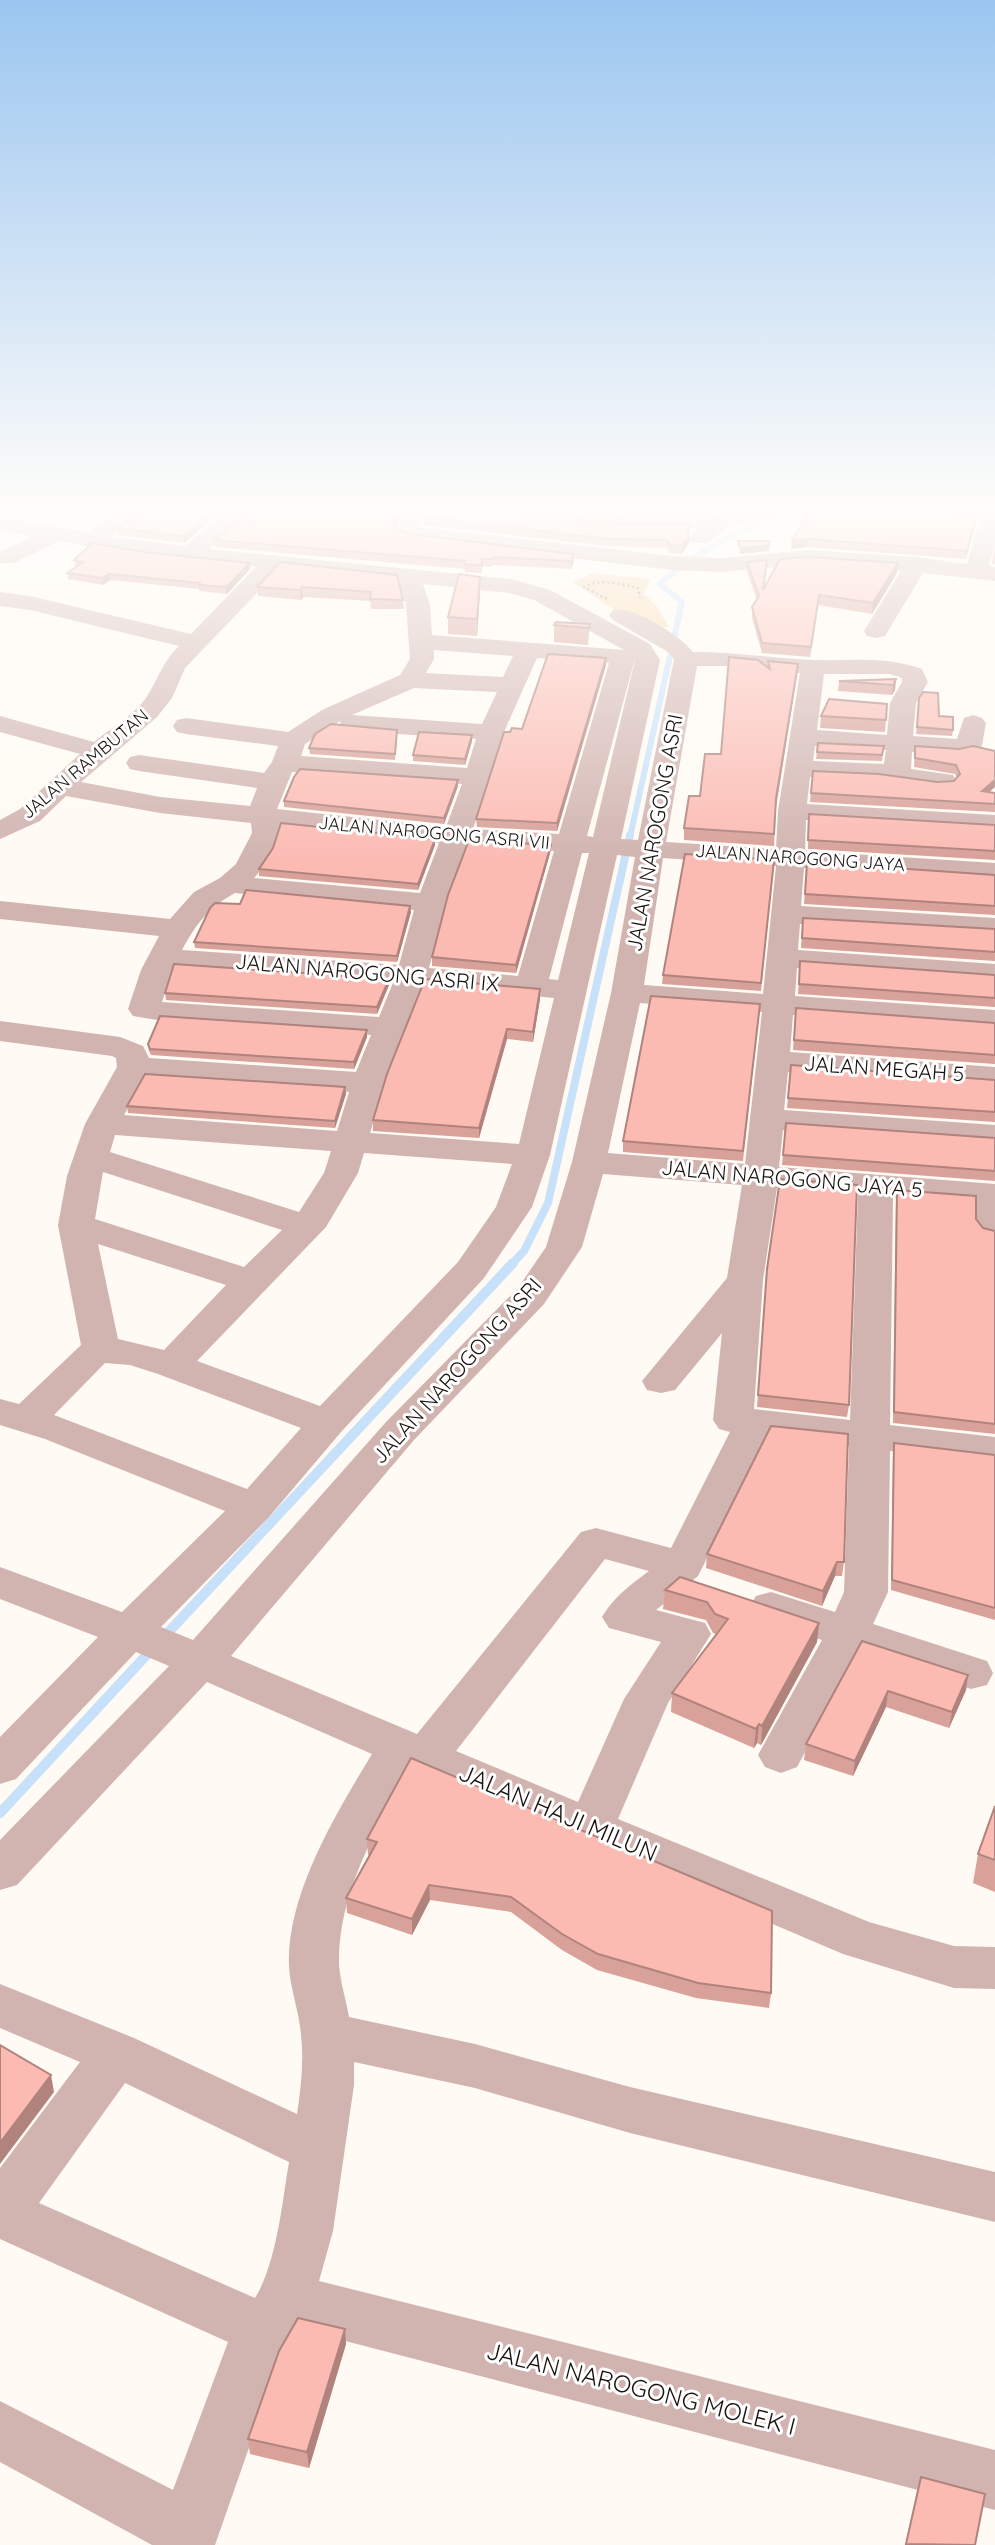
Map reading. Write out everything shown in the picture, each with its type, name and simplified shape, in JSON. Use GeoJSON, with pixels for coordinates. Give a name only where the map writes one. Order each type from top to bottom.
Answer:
{"type":"FeatureCollection","features":[{"type":"Feature","properties":{"kind":"street"},"geometry":{"type":"LineString","coordinates":[[120,625],[195,642]]}},
{"type":"Feature","properties":{"kind":"street","name":"JALAN RAMBUTAN"},"geometry":{"type":"LineString","coordinates":[[0,831],[30,815],[99,751],[148,712],[159,698],[174,665],[212,625]]}},
{"type":"Feature","properties":{"kind":"street"},"geometry":{"type":"LineString","coordinates":[[410,680],[422,659],[420,625]]}},
{"type":"Feature","properties":{"kind":"street"},"geometry":{"type":"LineString","coordinates":[[596,625],[641,649],[652,662]]}},
{"type":"Feature","properties":{"kind":"street"},"geometry":{"type":"LineString","coordinates":[[876,631],[880,625]]}},
{"type":"Feature","properties":{"kind":"street"},"geometry":{"type":"LineString","coordinates":[[422,642],[652,662],[730,659],[813,667],[904,669],[913,674],[915,682],[903,706],[897,773]]}},
{"type":"Feature","properties":{"kind":"street"},"geometry":{"type":"LineString","coordinates":[[172,1365],[306,1226],[341,1173],[368,1083],[412,974],[431,903],[478,778],[491,732],[528,650]]}},
{"type":"Feature","properties":{"kind":"street"},"geometry":{"type":"LineString","coordinates":[[531,986],[569,845],[652,662]]}},
{"type":"Feature","properties":{"kind":"street","name":"JALAN NAROGONG ASRI"},"geometry":{"type":"LineString","coordinates":[[1,1762],[164,1647],[400,1431],[531,1296],[564,1247],[589,1162],[627,993],[627,847],[652,662]]}},
{"type":"Feature","properties":{"kind":"street","name":"JALAN NAROGONG ASRI"},"geometry":{"type":"LineString","coordinates":[[0,1871],[164,1647],[254,1507],[327,1423],[471,1270],[514,1207],[533,1155],[571,990],[627,847],[652,662]]}},
{"type":"Feature","properties":{"kind":"street"},"geometry":{"type":"LineString","coordinates":[[813,667],[792,811],[787,914],[761,1177],[745,1280],[733,1420],[995,1450]]}},
{"type":"Feature","properties":{"kind":"street"},"geometry":{"type":"LineString","coordinates":[[391,1027],[150,1011],[144,1009],[144,1004],[178,929],[204,898],[230,884],[248,867],[266,833],[263,807],[284,762],[313,724],[410,680],[514,685]]}},
{"type":"Feature","properties":{"kind":"street"},"geometry":{"type":"LineString","coordinates":[[808,700],[835,702]]}},
{"type":"Feature","properties":{"kind":"street"},"geometry":{"type":"LineString","coordinates":[[876,704],[903,706]]}},
{"type":"Feature","properties":{"kind":"street"},"geometry":{"type":"LineString","coordinates":[[351,723],[491,732]]}},
{"type":"Feature","properties":{"kind":"street"},"geometry":{"type":"LineString","coordinates":[[802,737],[958,747],[969,745],[973,723]]}},
{"type":"Feature","properties":{"kind":"street"},"geometry":{"type":"LineString","coordinates":[[0,724],[99,751]]}},
{"type":"Feature","properties":{"kind":"street"},"geometry":{"type":"LineString","coordinates":[[186,726],[284,762]]}},
{"type":"Feature","properties":{"kind":"street"},"geometry":{"type":"LineString","coordinates":[[139,763],[284,762],[478,778]]}},
{"type":"Feature","properties":{"kind":"street"},"geometry":{"type":"LineString","coordinates":[[798,768],[897,773],[908,778],[943,781]]}},
{"type":"Feature","properties":{"kind":"street","name":"JALAN NAROGONG ASRI VII"},"geometry":{"type":"LineString","coordinates":[[61,787],[160,805],[264,817],[569,845],[627,847]]}},
{"type":"Feature","properties":{"kind":"street"},"geometry":{"type":"LineString","coordinates":[[792,811],[995,823]]}},
{"type":"Feature","properties":{"kind":"street","name":"JALAN NAROGONG JAYA"},"geometry":{"type":"LineString","coordinates":[[627,847],[995,872]]}},
{"type":"Feature","properties":{"kind":"street"},"geometry":{"type":"LineString","coordinates":[[230,884],[431,903]]}},
{"type":"Feature","properties":{"kind":"street"},"geometry":{"type":"LineString","coordinates":[[0,910],[178,929]]}},
{"type":"Feature","properties":{"kind":"street"},"geometry":{"type":"LineString","coordinates":[[787,914],[995,927]]}},
{"type":"Feature","properties":{"kind":"street","name":"JALAN NAROGONG ASRI IX"},"geometry":{"type":"LineString","coordinates":[[163,958],[412,974],[571,990]]}},
{"type":"Feature","properties":{"kind":"street"},"geometry":{"type":"LineString","coordinates":[[782,958],[995,973]]}},
{"type":"Feature","properties":{"kind":"street"},"geometry":{"type":"LineString","coordinates":[[627,993],[995,1020]]}},
{"type":"Feature","properties":{"kind":"street"},"geometry":{"type":"LineString","coordinates":[[0,1031],[120,1047],[132,1053],[133,1067],[97,1141],[84,1176],[76,1225],[101,1350]]}},
{"type":"Feature","properties":{"kind":"street","name":"JALAN MEGAH 5"},"geometry":{"type":"LineString","coordinates":[[772,1061],[995,1077]]}},
{"type":"Feature","properties":{"kind":"street"},"geometry":{"type":"LineString","coordinates":[[133,1067],[368,1083]]}},
{"type":"Feature","properties":{"kind":"street"},"geometry":{"type":"LineString","coordinates":[[767,1119],[995,1135]]}},
{"type":"Feature","properties":{"kind":"street"},"geometry":{"type":"LineString","coordinates":[[97,1141],[350,1143],[533,1155]]}},
{"type":"Feature","properties":{"kind":"street"},"geometry":{"type":"LineString","coordinates":[[97,1141],[306,1226]]}},
{"type":"Feature","properties":{"kind":"street","name":"JALAN NAROGONG JAYA 5"},"geometry":{"type":"LineString","coordinates":[[589,1162],[995,1195]]}},
{"type":"Feature","properties":{"kind":"street"},"geometry":{"type":"LineString","coordinates":[[780,1755],[848,1632],[866,1592],[872,1436],[876,1185]]}},
{"type":"Feature","properties":{"kind":"street"},"geometry":{"type":"LineString","coordinates":[[995,1195],[995,1228]]}},
{"type":"Feature","properties":{"kind":"street"},"geometry":{"type":"LineString","coordinates":[[76,1225],[251,1281]]}},
{"type":"Feature","properties":{"kind":"street"},"geometry":{"type":"LineString","coordinates":[[661,1381],[745,1280]]}},
{"type":"Feature","properties":{"kind":"street"},"geometry":{"type":"LineString","coordinates":[[13,1415],[92,1354],[101,1350],[112,1350],[172,1365],[327,1423]]}},
{"type":"Feature","properties":{"kind":"street"},"geometry":{"type":"LineString","coordinates":[[13,1415],[254,1507]]}},
{"type":"Feature","properties":{"kind":"street"},"geometry":{"type":"LineString","coordinates":[[701,1582],[755,1422]]}},
{"type":"Feature","properties":{"kind":"street"},"geometry":{"type":"LineString","coordinates":[[0,2430],[187,2539],[225,2425],[253,2352],[276,2315],[304,2231],[328,2085],[327,2034],[314,1965],[319,1923],[335,1865],[358,1818],[596,1542],[701,1582],[971,1673]]}},
{"type":"Feature","properties":{"kind":"street","name":"JALAN HAJI MILUN"},"geometry":{"type":"LineString","coordinates":[[0,1582],[164,1647],[861,1940],[954,1967],[995,1968]]}},
{"type":"Feature","properties":{"kind":"street"},"geometry":{"type":"LineString","coordinates":[[591,1827],[647,1699],[689,1634],[624,1617],[633,1603],[701,1582]]}},
{"type":"Feature","properties":{"kind":"street"},"geometry":{"type":"LineString","coordinates":[[0,2005],[116,2054],[316,2150]]}},
{"type":"Feature","properties":{"kind":"street"},"geometry":{"type":"LineString","coordinates":[[327,2034],[475,2066],[630,2110],[995,2197]]}},
{"type":"Feature","properties":{"kind":"street"},"geometry":{"type":"LineString","coordinates":[[116,2054],[0,2212],[276,2315]]}},
{"type":"Feature","properties":{"kind":"street","name":"JALAN NAROGONG MOLEK I"},"geometry":{"type":"LineString","coordinates":[[276,2315],[995,2480]]}},
{"type":"Feature","properties":{"kind":"building"},"geometry":{"type":"Polygon","coordinates":[[[554,625],[590,625],[589,628],[554,625]]]}},
{"type":"Feature","properties":{"kind":"building"},"geometry":{"type":"Polygon","coordinates":[[[757,625],[814,625],[811,647],[762,643],[757,625]]]}},
{"type":"Feature","properties":{"kind":"building"},"geometry":{"type":"Polygon","coordinates":[[[548,654],[606,658],[557,823],[476,819],[504,732],[510,732],[512,728],[522,729],[548,654]]]}},
{"type":"Feature","properties":{"kind":"building"},"geometry":{"type":"Polygon","coordinates":[[[729,657],[758,660],[770,669],[768,661],[798,664],[776,798],[774,834],[684,828],[689,796],[700,796],[705,754],[721,754],[729,657]]]}},
{"type":"Feature","properties":{"kind":"building"},"geometry":{"type":"Polygon","coordinates":[[[896,679],[893,685],[839,681],[896,679]]]}},
{"type":"Feature","properties":{"kind":"building"},"geometry":{"type":"Polygon","coordinates":[[[923,692],[938,693],[939,716],[953,717],[953,730],[917,727],[919,698],[923,692]]]}},
{"type":"Feature","properties":{"kind":"building"},"geometry":{"type":"Polygon","coordinates":[[[829,699],[887,704],[886,720],[821,716],[829,699]]]}},
{"type":"Feature","properties":{"kind":"building"},"geometry":{"type":"Polygon","coordinates":[[[331,724],[397,730],[395,754],[309,748],[315,734],[331,724]]]}},
{"type":"Feature","properties":{"kind":"building"},"geometry":{"type":"Polygon","coordinates":[[[419,732],[472,735],[465,759],[413,755],[419,732]]]}},
{"type":"Feature","properties":{"kind":"building"},"geometry":{"type":"Polygon","coordinates":[[[818,743],[884,746],[882,755],[817,752],[818,743]]]}},
{"type":"Feature","properties":{"kind":"building"},"geometry":{"type":"Polygon","coordinates":[[[915,746],[959,749],[973,746],[995,751],[995,780],[982,791],[995,793],[995,804],[811,793],[813,771],[879,774],[937,782],[954,781],[960,774],[956,765],[915,758],[915,746]]]}},
{"type":"Feature","properties":{"kind":"building"},"geometry":{"type":"Polygon","coordinates":[[[300,769],[458,780],[444,818],[284,801],[300,769]]]}},
{"type":"Feature","properties":{"kind":"building"},"geometry":{"type":"Polygon","coordinates":[[[809,814],[995,825],[995,851],[808,840],[809,814]]]}},
{"type":"Feature","properties":{"kind":"building"},"geometry":{"type":"Polygon","coordinates":[[[281,823],[435,839],[418,884],[259,869],[273,848],[281,823]]]}},
{"type":"Feature","properties":{"kind":"building"},"geometry":{"type":"Polygon","coordinates":[[[469,840],[551,845],[516,965],[432,957],[448,895],[469,840]]]}},
{"type":"Feature","properties":{"kind":"building"},"geometry":{"type":"Polygon","coordinates":[[[685,854],[774,860],[761,983],[663,975],[685,854]]]}},
{"type":"Feature","properties":{"kind":"building"},"geometry":{"type":"Polygon","coordinates":[[[807,862],[995,875],[995,906],[805,894],[807,862]]]}},
{"type":"Feature","properties":{"kind":"building"},"geometry":{"type":"Polygon","coordinates":[[[246,890],[410,906],[397,956],[194,942],[215,903],[240,904],[246,890]]]}},
{"type":"Feature","properties":{"kind":"building"},"geometry":{"type":"Polygon","coordinates":[[[803,918],[995,929],[995,952],[802,938],[803,918]]]}},
{"type":"Feature","properties":{"kind":"building"},"geometry":{"type":"Polygon","coordinates":[[[800,961],[995,975],[995,998],[799,984],[800,961]]]}},
{"type":"Feature","properties":{"kind":"building"},"geometry":{"type":"Polygon","coordinates":[[[174,964],[389,979],[377,1007],[165,993],[174,964]]]}},
{"type":"Feature","properties":{"kind":"building"},"geometry":{"type":"Polygon","coordinates":[[[425,979],[540,989],[533,1032],[507,1029],[479,1128],[373,1120],[387,1074],[425,979]]]}},
{"type":"Feature","properties":{"kind":"building"},"geometry":{"type":"Polygon","coordinates":[[[651,996],[760,1004],[743,1151],[623,1141],[651,996]]]}},
{"type":"Feature","properties":{"kind":"building"},"geometry":{"type":"Polygon","coordinates":[[[796,1008],[995,1023],[995,1055],[794,1040],[796,1008]]]}},
{"type":"Feature","properties":{"kind":"building"},"geometry":{"type":"Polygon","coordinates":[[[160,1016],[367,1030],[354,1062],[150,1049],[148,1044],[160,1016]]]}},
{"type":"Feature","properties":{"kind":"building"},"geometry":{"type":"Polygon","coordinates":[[[791,1065],[995,1080],[995,1112],[788,1098],[791,1065]]]}},
{"type":"Feature","properties":{"kind":"building"},"geometry":{"type":"Polygon","coordinates":[[[145,1074],[345,1087],[335,1121],[127,1106],[145,1074]]]}},
{"type":"Feature","properties":{"kind":"building"},"geometry":{"type":"Polygon","coordinates":[[[786,1123],[995,1138],[995,1171],[783,1155],[786,1123]]]}},
{"type":"Feature","properties":{"kind":"building"},"geometry":{"type":"Polygon","coordinates":[[[780,1179],[857,1185],[849,1405],[758,1395],[767,1269],[780,1179]]]}},
{"type":"Feature","properties":{"kind":"building"},"geometry":{"type":"Polygon","coordinates":[[[897,1190],[976,1196],[976,1219],[983,1228],[995,1231],[995,1424],[894,1412],[897,1190]]]}},
{"type":"Feature","properties":{"kind":"building"},"geometry":{"type":"Polygon","coordinates":[[[771,1426],[848,1434],[844,1562],[837,1562],[823,1591],[707,1554],[771,1426]]]}},
{"type":"Feature","properties":{"kind":"building"},"geometry":{"type":"Polygon","coordinates":[[[894,1443],[995,1455],[995,1608],[892,1580],[894,1443]]]}},
{"type":"Feature","properties":{"kind":"building"},"geometry":{"type":"Polygon","coordinates":[[[680,1577],[819,1623],[762,1726],[759,1724],[756,1729],[672,1693],[728,1619],[715,1614],[707,1602],[665,1590],[680,1577]]]}},
{"type":"Feature","properties":{"kind":"building"},"geometry":{"type":"Polygon","coordinates":[[[862,1641],[968,1675],[952,1712],[888,1691],[855,1761],[806,1744],[862,1641]]]}},
{"type":"Feature","properties":{"kind":"building"},"geometry":{"type":"Polygon","coordinates":[[[411,1758],[772,1911],[771,1993],[698,1983],[598,1954],[562,1934],[511,1897],[429,1885],[412,1919],[346,1898],[377,1842],[367,1839],[411,1758]]]}},
{"type":"Feature","properties":{"kind":"building"},"geometry":{"type":"Polygon","coordinates":[[[995,1806],[995,1860],[978,1854],[995,1806]]]}},
{"type":"Feature","properties":{"kind":"building"},"geometry":{"type":"Polygon","coordinates":[[[0,2045],[51,2075],[0,2143],[0,2045]]]}},
{"type":"Feature","properties":{"kind":"building"},"geometry":{"type":"Polygon","coordinates":[[[298,2318],[345,2329],[307,2452],[248,2439],[279,2351],[298,2318]]]}},
{"type":"Feature","properties":{"kind":"building"},"geometry":{"type":"Polygon","coordinates":[[[921,2477],[985,2494],[975,2545],[906,2544],[921,2477]]]}},
{"type":"Feature","properties":{"kind":"waterway"},"geometry":{"type":"LineString","coordinates":[[630,837],[677,625]]}},
{"type":"Feature","properties":{"kind":"waterway"},"geometry":{"type":"LineString","coordinates":[[511,1265],[524,1251],[548,1203],[630,835]]}},
{"type":"Feature","properties":{"kind":"waterway"},"geometry":{"type":"LineString","coordinates":[[163,1638],[513,1263]]}},
{"type":"Feature","properties":{"kind":"waterway"},"geometry":{"type":"LineString","coordinates":[[0,1813],[153,1648]]}}]}
